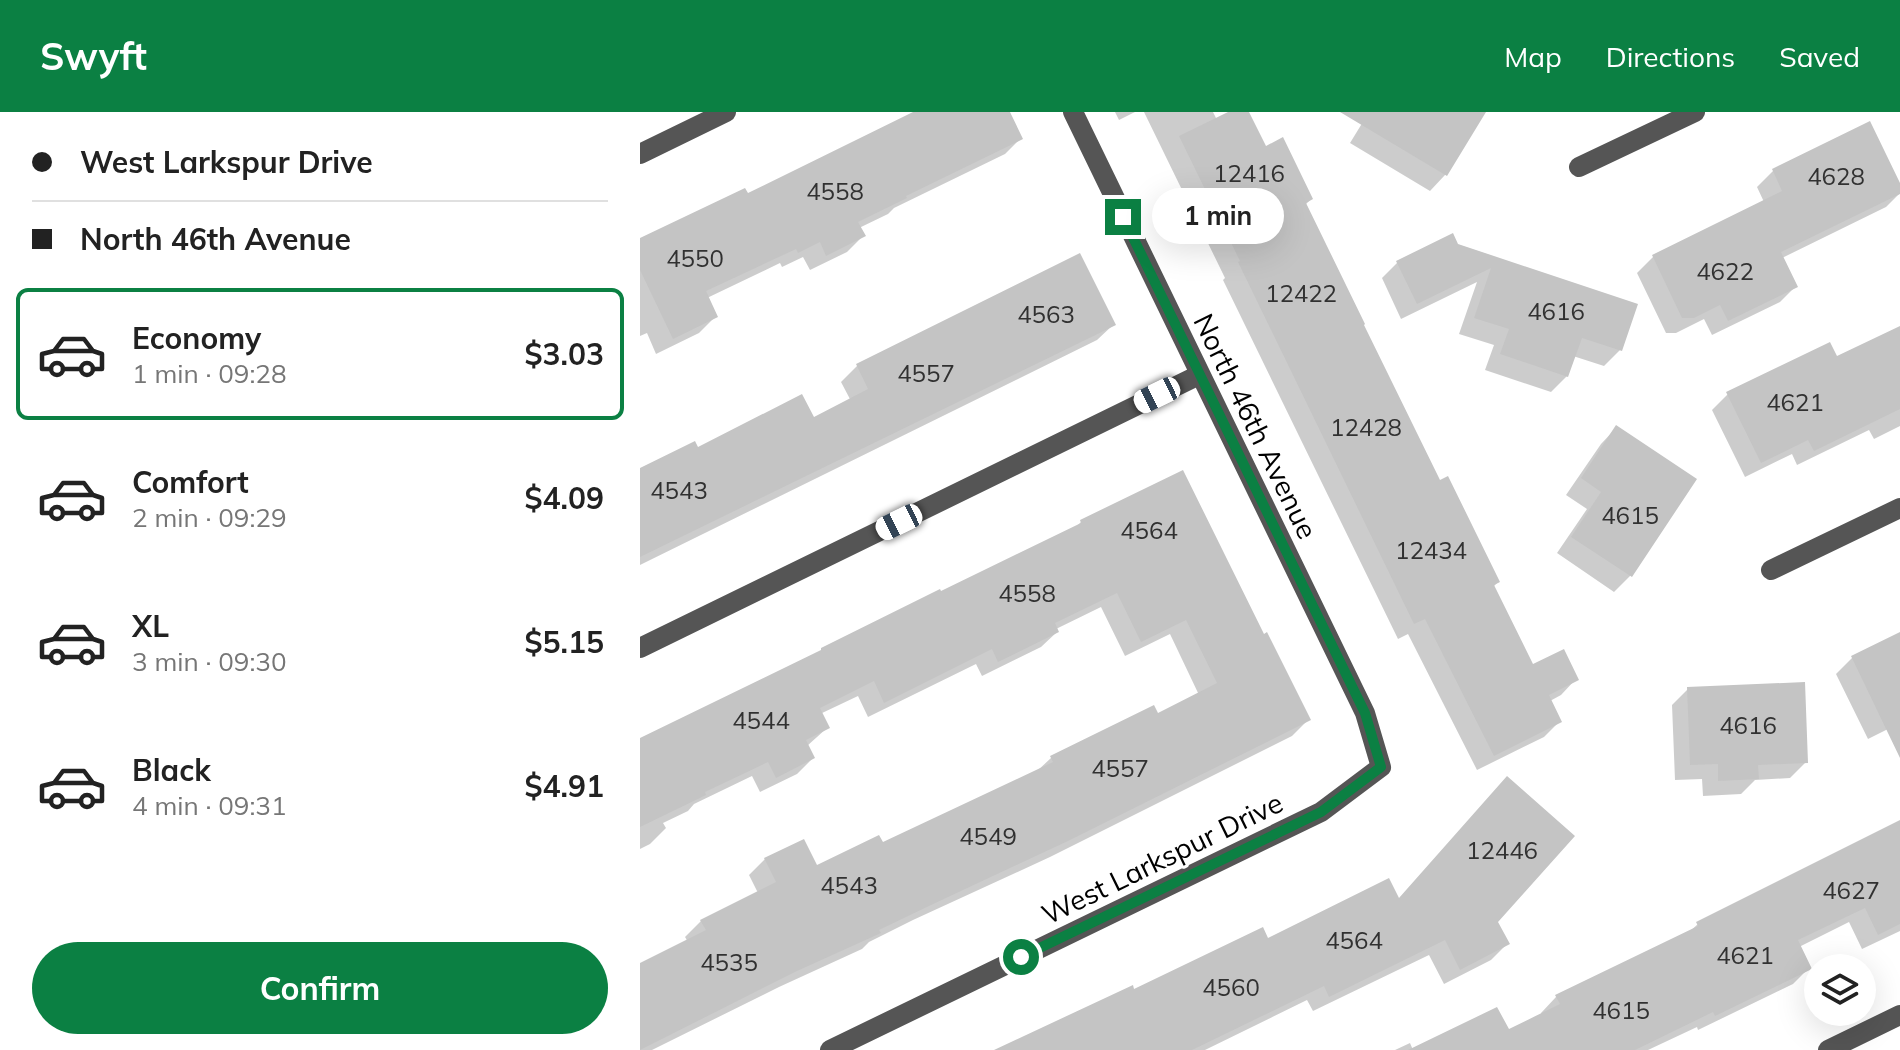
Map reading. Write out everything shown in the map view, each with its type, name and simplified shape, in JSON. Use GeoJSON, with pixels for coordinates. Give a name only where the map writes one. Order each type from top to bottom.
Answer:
{"type":"FeatureCollection","features":[{"type":"Feature","properties":{"kind":"street"},"geometry":{"type":"LineString","coordinates":[[640,154],[726,112]]}},
{"type":"Feature","properties":{"kind":"street","name":"North 46th Avenue"},"geometry":{"type":"LineString","coordinates":[[1073,112],[1365,713],[1381,767]]}},
{"type":"Feature","properties":{"kind":"street"},"geometry":{"type":"LineString","coordinates":[[1579,167],[1695,112]]}},
{"type":"Feature","properties":{"kind":"street"},"geometry":{"type":"LineString","coordinates":[[640,648],[1199,375]]}},
{"type":"Feature","properties":{"kind":"street"},"geometry":{"type":"LineString","coordinates":[[1771,570],[1900,508]]}},
{"type":"Feature","properties":{"kind":"street","name":"West Larkspur Drive"},"geometry":{"type":"LineString","coordinates":[[830,1050],[1321,812],[1381,767]]}},
{"type":"Feature","properties":{"kind":"street"},"geometry":{"type":"LineString","coordinates":[[1828,1050],[1900,1015]]}},
{"type":"Feature","properties":{"kind":"building"},"geometry":{"type":"Polygon","coordinates":[[[913,112],[1010,112],[1023,139],[858,222],[866,236],[826,256],[820,242],[798,253],[796,249],[706,291],[718,317],[673,339],[640,270],[640,238],[745,188],[748,193],[913,112]]]}},
{"type":"Feature","properties":{"kind":"building"},"geometry":{"type":"Polygon","coordinates":[[[1228,112],[1249,112],[1266,146],[1283,137],[1313,199],[1306,203],[1440,480],[1448,476],[1500,582],[1494,585],[1533,664],[1564,649],[1579,680],[1549,695],[1562,722],[1494,756],[1425,619],[1414,624],[1179,136],[1228,112]]]}},
{"type":"Feature","properties":{"kind":"building"},"geometry":{"type":"Polygon","coordinates":[[[1340,112],[1486,112],[1447,176],[1340,112]]]}},
{"type":"Feature","properties":{"kind":"building"},"geometry":{"type":"Polygon","coordinates":[[[1870,121],[1900,183],[1900,194],[1781,252],[1798,287],[1728,321],[1720,305],[1694,318],[1682,318],[1652,255],[1782,191],[1772,169],[1870,121]]]}},
{"type":"Feature","properties":{"kind":"building"},"geometry":{"type":"Polygon","coordinates":[[[1453,233],[1458,244],[1638,304],[1622,351],[1582,338],[1568,377],[1500,354],[1509,329],[1474,318],[1491,268],[1417,304],[1396,261],[1453,233]]]}},
{"type":"Feature","properties":{"kind":"building"},"geometry":{"type":"Polygon","coordinates":[[[1080,253],[1116,325],[640,557],[640,468],[695,441],[698,447],[802,394],[814,417],[868,389],[856,364],[1080,253]]]}},
{"type":"Feature","properties":{"kind":"building"},"geometry":{"type":"Polygon","coordinates":[[[1900,326],[1900,409],[1814,451],[1808,440],[1761,463],[1726,392],[1830,342],[1837,356],[1900,326]]]}},
{"type":"Feature","properties":{"kind":"building"},"geometry":{"type":"Polygon","coordinates":[[[1616,425],[1697,479],[1632,577],[1571,537],[1601,492],[1581,478],[1616,425]]]}},
{"type":"Feature","properties":{"kind":"building"},"geometry":{"type":"Polygon","coordinates":[[[1183,470],[1264,634],[1267,632],[1311,720],[640,1050],[640,963],[706,930],[700,920],[776,882],[764,858],[804,839],[817,865],[879,835],[883,842],[1053,762],[1050,756],[1154,705],[1158,713],[1217,683],[1186,620],[1141,642],[1117,593],[1055,623],[1059,632],[998,662],[992,649],[884,703],[874,681],[820,708],[830,728],[806,740],[815,758],[776,778],[768,762],[640,827],[640,738],[1183,470]]]}},
{"type":"Feature","properties":{"kind":"building"},"geometry":{"type":"Polygon","coordinates":[[[1900,632],[1900,758],[1851,656],[1900,632]]]}},
{"type":"Feature","properties":{"kind":"building"},"geometry":{"type":"Polygon","coordinates":[[[1805,682],[1808,763],[1758,765],[1759,779],[1718,781],[1718,764],[1690,765],[1687,687],[1805,682]]]}},
{"type":"Feature","properties":{"kind":"building"},"geometry":{"type":"Polygon","coordinates":[[[1507,776],[1575,836],[1498,922],[1510,944],[1460,970],[1445,940],[1329,997],[1324,986],[1192,1050],[994,1050],[1133,985],[1134,989],[1263,927],[1268,938],[1389,878],[1399,898],[1507,776]]]}},
{"type":"Feature","properties":{"kind":"building"},"geometry":{"type":"Polygon","coordinates":[[[1900,820],[1900,924],[1878,935],[1865,908],[1798,940],[1805,954],[1804,973],[1715,1016],[1713,1012],[1635,1050],[1408,1050],[1497,1007],[1509,1029],[1560,1004],[1555,995],[1698,926],[1696,922],[1900,820]]]}},
{"type":"Feature","properties":{"kind":"route"},"geometry":{"type":"LineString","coordinates":[[1021,957],[1321,812],[1381,767],[1365,713],[1123,217]]}}]}
